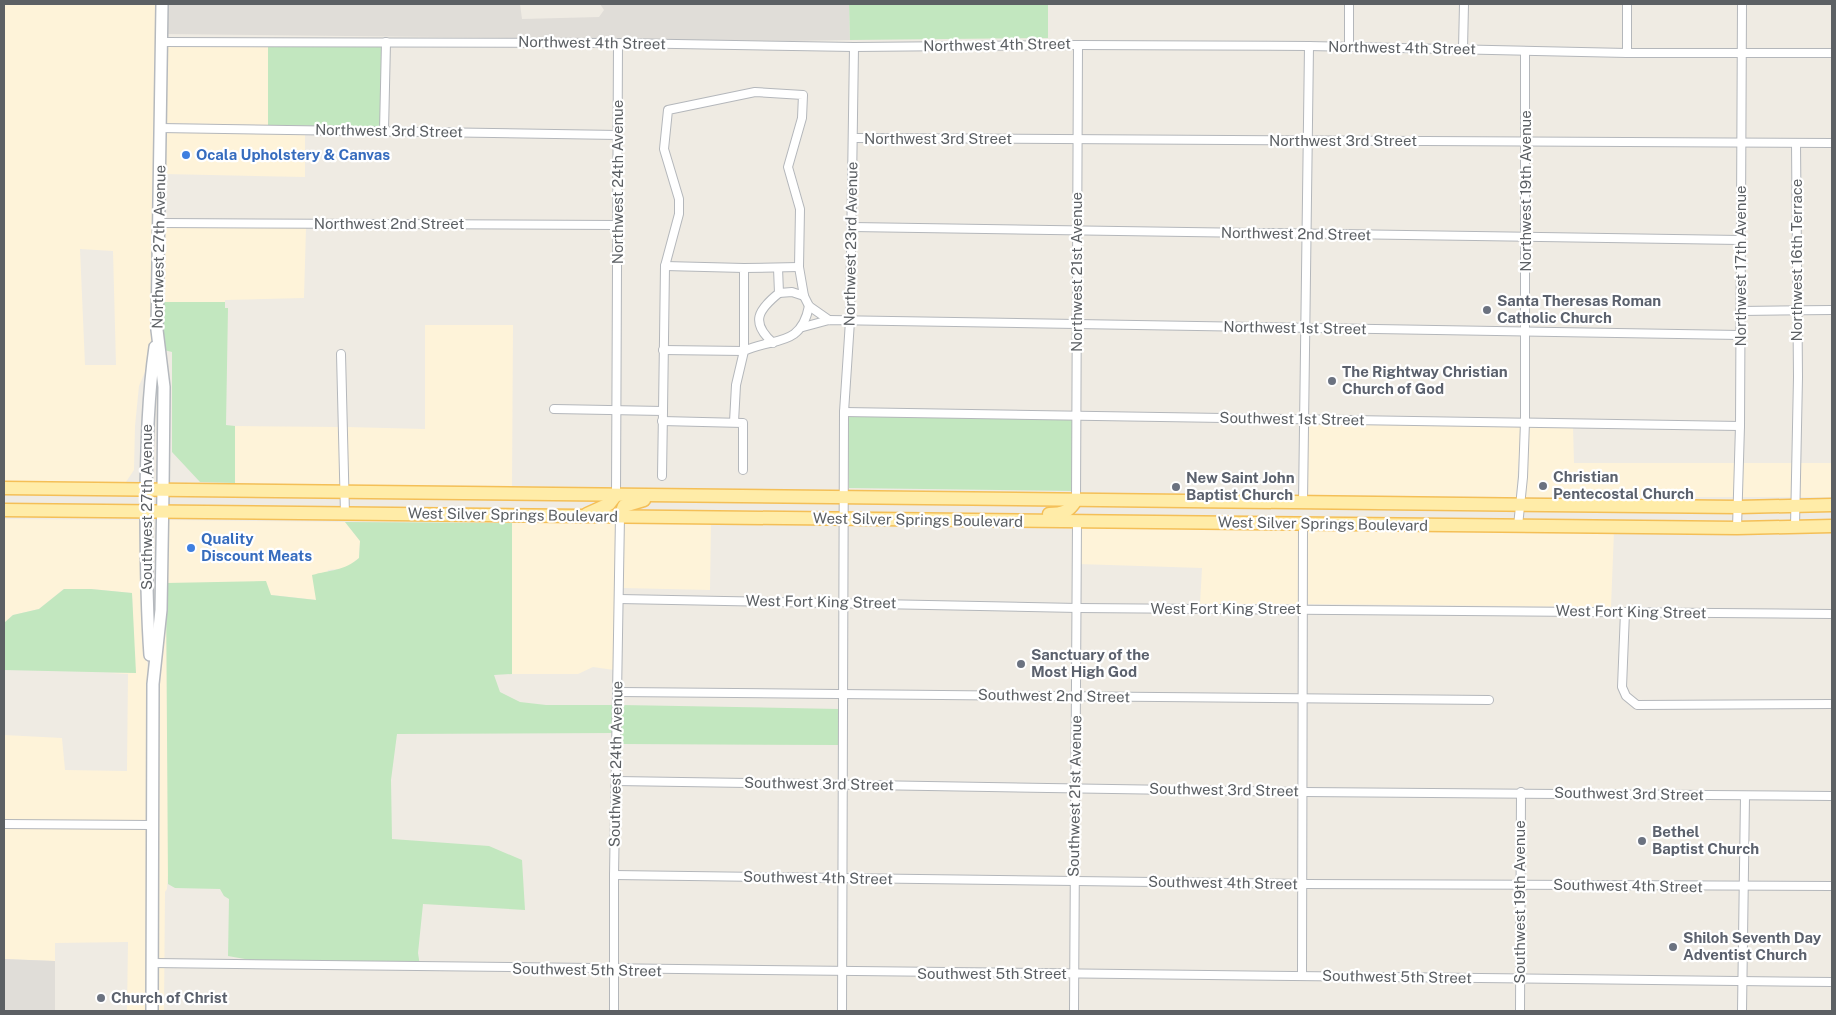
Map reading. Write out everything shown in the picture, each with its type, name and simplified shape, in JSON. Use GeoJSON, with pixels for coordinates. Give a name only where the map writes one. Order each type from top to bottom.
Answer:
{"type":"FeatureCollection","features":[{"type":"Feature","properties":{"kind":"main road","name":"Northwest 27th Avenue"},"geometry":{"type":"LineString","coordinates":[[162,4],[157,330],[164,387],[163,490]]}},
{"type":"Feature","properties":{"kind":"main road","name":"Southwest 27th Avenue"},"geometry":{"type":"LineString","coordinates":[[153,684],[147,609],[146,490],[149,389],[157,330]]}},
{"type":"Feature","properties":{"kind":"main road","name":"West Silver Springs Boulevard"},"geometry":{"type":"LineString","coordinates":[[4,488],[1519,505],[1738,507],[1832,505]]}},
{"type":"Feature","properties":{"kind":"main road","name":"Southwest 27th Avenue"},"geometry":{"type":"LineString","coordinates":[[152,1011],[151,826],[153,684],[161,610],[163,490]]}},
{"type":"Feature","properties":{"kind":"main road"},"geometry":{"type":"LineString","coordinates":[[584,515],[609,504],[616,495]]}},
{"type":"Feature","properties":{"kind":"main road"},"geometry":{"type":"LineString","coordinates":[[620,516],[624,506],[658,496]]}},
{"type":"Feature","properties":{"kind":"main road"},"geometry":{"type":"LineString","coordinates":[[979,520],[988,514],[1059,514],[1071,509],[1076,500]]}},
{"type":"Feature","properties":{"kind":"main road"},"geometry":{"type":"LineString","coordinates":[[1077,521],[1088,508],[1098,505],[1148,506],[1153,501]]}},
{"type":"Feature","properties":{"kind":"main road"},"geometry":{"type":"LineString","coordinates":[[1278,523],[1293,515],[1304,503]]}},
{"type":"Feature","properties":{"kind":"main road"},"geometry":{"type":"LineString","coordinates":[[1303,524],[1313,511],[1327,503]]}},
{"type":"Feature","properties":{"kind":"main road","name":"West Silver Springs Boulevard"},"geometry":{"type":"LineString","coordinates":[[4,510],[1737,528],[1832,526]]}},
{"type":"Feature","properties":{"kind":"street"},"geometry":{"type":"LineString","coordinates":[[1349,4],[1349,47]]}},
{"type":"Feature","properties":{"kind":"street"},"geometry":{"type":"LineString","coordinates":[[1463,49],[1464,4]]}},
{"type":"Feature","properties":{"kind":"street"},"geometry":{"type":"LineString","coordinates":[[1627,4],[1627,53]]}},
{"type":"Feature","properties":{"kind":"street","name":"Northwest 17th Avenue"},"geometry":{"type":"LineString","coordinates":[[1737,528],[1740,426],[1742,4]]}},
{"type":"Feature","properties":{"kind":"street","name":"Northwest 4th Street"},"geometry":{"type":"LineString","coordinates":[[161,42],[618,43],[854,47],[1078,44],[1309,46],[1627,53],[1832,53]]}},
{"type":"Feature","properties":{"kind":"street"},"geometry":{"type":"LineString","coordinates":[[384,131],[386,42]]}},
{"type":"Feature","properties":{"kind":"street","name":"Northwest 24th Avenue"},"geometry":{"type":"LineString","coordinates":[[616,409],[618,43]]}},
{"type":"Feature","properties":{"kind":"street","name":"Northwest 21st Avenue"},"geometry":{"type":"LineString","coordinates":[[1076,500],[1078,44]]}},
{"type":"Feature","properties":{"kind":"street"},"geometry":{"type":"LineString","coordinates":[[1304,503],[1309,46]]}},
{"type":"Feature","properties":{"kind":"street","name":"Northwest 23rd Avenue"},"geometry":{"type":"LineString","coordinates":[[842,1011],[843,602],[846,519],[844,412],[850,320],[854,47]]}},
{"type":"Feature","properties":{"kind":"street","name":"Northwest 19th Avenue"},"geometry":{"type":"LineString","coordinates":[[1525,331],[1526,51]]}},
{"type":"Feature","properties":{"kind":"street"},"geometry":{"type":"LineString","coordinates":[[662,476],[665,266],[679,214],[679,199],[664,149],[668,110],[755,92],[803,95],[802,118],[788,167],[800,209],[800,267],[804,296],[809,306],[830,320]]}},
{"type":"Feature","properties":{"kind":"street","name":"Northwest 3rd Street"},"geometry":{"type":"LineString","coordinates":[[160,128],[618,135]]}},
{"type":"Feature","properties":{"kind":"street","name":"Northwest 3rd Street"},"geometry":{"type":"LineString","coordinates":[[853,138],[1832,143]]}},
{"type":"Feature","properties":{"kind":"street","name":"Northwest 16th Terrace"},"geometry":{"type":"LineString","coordinates":[[1795,527],[1798,377],[1796,143]]}},
{"type":"Feature","properties":{"kind":"street","name":"Northwest 2nd Street"},"geometry":{"type":"LineString","coordinates":[[160,223],[617,225]]}},
{"type":"Feature","properties":{"kind":"street","name":"Northwest 2nd Street"},"geometry":{"type":"LineString","coordinates":[[852,227],[1740,240]]}},
{"type":"Feature","properties":{"kind":"street"},"geometry":{"type":"LineString","coordinates":[[665,266],[800,267]]}},
{"type":"Feature","properties":{"kind":"street"},"geometry":{"type":"LineString","coordinates":[[734,422],[736,385],[744,351],[744,268]]}},
{"type":"Feature","properties":{"kind":"street"},"geometry":{"type":"LineString","coordinates":[[778,268],[779,293]]}},
{"type":"Feature","properties":{"kind":"street"},"geometry":{"type":"LineString","coordinates":[[773,342],[760,328],[758,320],[761,311],[779,293],[792,292],[804,296]]}},
{"type":"Feature","properties":{"kind":"street"},"geometry":{"type":"LineString","coordinates":[[663,350],[744,351],[790,337],[803,327],[809,306]]}},
{"type":"Feature","properties":{"kind":"street"},"geometry":{"type":"LineString","coordinates":[[1740,311],[1832,310]]}},
{"type":"Feature","properties":{"kind":"street","name":"Northwest 1st Street"},"geometry":{"type":"LineString","coordinates":[[803,327],[830,320],[850,320],[1740,335]]}},
{"type":"Feature","properties":{"kind":"street"},"geometry":{"type":"LineString","coordinates":[[1518,526],[1519,505],[1524,477],[1525,331]]}},
{"type":"Feature","properties":{"kind":"street"},"geometry":{"type":"LineString","coordinates":[[341,354],[344,514]]}},
{"type":"Feature","properties":{"kind":"street"},"geometry":{"type":"LineString","coordinates":[[554,409],[662,410]]}},
{"type":"Feature","properties":{"kind":"street"},"geometry":{"type":"LineString","coordinates":[[616,409],[616,495]]}},
{"type":"Feature","properties":{"kind":"street","name":"Southwest 1st Street"},"geometry":{"type":"LineString","coordinates":[[844,412],[1740,426]]}},
{"type":"Feature","properties":{"kind":"street"},"geometry":{"type":"LineString","coordinates":[[662,421],[743,422],[743,470]]}},
{"type":"Feature","properties":{"kind":"street","name":"Southwest 24th Avenue"},"geometry":{"type":"LineString","coordinates":[[614,1011],[614,874],[620,516]]}},
{"type":"Feature","properties":{"kind":"street","name":"Southwest 21st Avenue"},"geometry":{"type":"LineString","coordinates":[[1074,1011],[1074,788],[1078,608],[1077,521]]}},
{"type":"Feature","properties":{"kind":"street"},"geometry":{"type":"LineString","coordinates":[[1302,976],[1304,884],[1303,524]]}},
{"type":"Feature","properties":{"kind":"street","name":"West Fort King Street"},"geometry":{"type":"LineString","coordinates":[[619,599],[1078,608],[1832,614]]}},
{"type":"Feature","properties":{"kind":"street"},"geometry":{"type":"LineString","coordinates":[[1625,612],[1622,687],[1626,696],[1638,705],[1832,704]]}},
{"type":"Feature","properties":{"kind":"street","name":"Southwest 2nd Street"},"geometry":{"type":"LineString","coordinates":[[618,692],[1489,700]]}},
{"type":"Feature","properties":{"kind":"street","name":"Southwest 3rd Street"},"geometry":{"type":"LineString","coordinates":[[616,781],[1304,792],[1521,792],[1832,796]]}},
{"type":"Feature","properties":{"kind":"street","name":"Southwest 19th Avenue"},"geometry":{"type":"LineString","coordinates":[[1520,1011],[1521,792]]}},
{"type":"Feature","properties":{"kind":"street"},"geometry":{"type":"LineString","coordinates":[[1742,1011],[1745,796]]}},
{"type":"Feature","properties":{"kind":"street"},"geometry":{"type":"LineString","coordinates":[[4,824],[151,826]]}},
{"type":"Feature","properties":{"kind":"street","name":"Southwest 4th Street"},"geometry":{"type":"LineString","coordinates":[[614,874],[843,879],[1304,884],[1832,886]]}},
{"type":"Feature","properties":{"kind":"street","name":"Southwest 5th Street"},"geometry":{"type":"LineString","coordinates":[[153,963],[843,973],[1302,976],[1743,983],[1832,982]]}},
{"type":"Feature","properties":{"kind":"shaded area"},"geometry":{"type":"Polygon","coordinates":[[[4,4],[158,4],[153,330],[148,365],[139,386],[135,426],[134,470],[126,482],[4,482],[4,4]],[[80,249],[85,365],[116,365],[113,251],[80,249]]]}},
{"type":"Feature","properties":{"kind":"shaded area"},"geometry":{"type":"Polygon","coordinates":[[[166,4],[520,4],[522,19],[599,17],[604,10],[600,4],[849,4],[850,40],[790,41],[165,34],[166,4]]]}},
{"type":"Feature","properties":{"kind":"shaded area"},"geometry":{"type":"Polygon","coordinates":[[[165,46],[268,46],[268,125],[164,123],[165,46]]]}},
{"type":"Feature","properties":{"kind":"shaded area"},"geometry":{"type":"Polygon","coordinates":[[[164,132],[305,134],[305,177],[164,174],[164,132]]]}},
{"type":"Feature","properties":{"kind":"shaded area"},"geometry":{"type":"Polygon","coordinates":[[[164,228],[306,228],[304,298],[225,300],[225,302],[162,302],[164,228]]]}},
{"type":"Feature","properties":{"kind":"shaded area"},"geometry":{"type":"Polygon","coordinates":[[[425,325],[513,325],[512,486],[348,485],[347,427],[425,429],[425,325]]]}},
{"type":"Feature","properties":{"kind":"shaded area"},"geometry":{"type":"Polygon","coordinates":[[[1308,423],[1521,427],[1516,497],[1308,495],[1308,423]]]}},
{"type":"Feature","properties":{"kind":"shaded area"},"geometry":{"type":"Polygon","coordinates":[[[235,426],[339,427],[341,485],[235,483],[235,426]]]}},
{"type":"Feature","properties":{"kind":"shaded area"},"geometry":{"type":"Polygon","coordinates":[[[1529,427],[1573,427],[1574,463],[1735,463],[1734,497],[1524,497],[1529,427]]]}},
{"type":"Feature","properties":{"kind":"shaded area"},"geometry":{"type":"Polygon","coordinates":[[[1743,463],[1792,463],[1792,497],[1742,497],[1743,463]]]}},
{"type":"Feature","properties":{"kind":"shaded area"},"geometry":{"type":"Polygon","coordinates":[[[1800,463],[1832,463],[1832,497],[1800,497],[1800,463]]]}},
{"type":"Feature","properties":{"kind":"shaded area"},"geometry":{"type":"Polygon","coordinates":[[[4,519],[142,520],[143,609],[149,684],[148,1011],[127,1011],[128,942],[55,943],[55,961],[4,959],[4,735],[62,738],[65,770],[127,771],[128,674],[108,673],[135,673],[132,593],[91,589],[64,589],[39,609],[13,615],[4,623],[4,519]]]}},
{"type":"Feature","properties":{"kind":"shaded area"},"geometry":{"type":"Polygon","coordinates":[[[167,520],[345,522],[360,541],[359,558],[347,568],[328,570],[317,600],[166,583],[169,862],[167,889],[165,892],[164,1011],[156,1011],[157,688],[167,520]]]}},
{"type":"Feature","properties":{"kind":"shaded area"},"geometry":{"type":"Polygon","coordinates":[[[512,523],[616,523],[614,670],[593,667],[578,674],[512,674],[512,523]]]}},
{"type":"Feature","properties":{"kind":"shaded area"},"geometry":{"type":"Polygon","coordinates":[[[624,523],[711,523],[710,590],[623,588],[624,523]]]}},
{"type":"Feature","properties":{"kind":"shaded area"},"geometry":{"type":"Polygon","coordinates":[[[1080,526],[1300,528],[1300,604],[1200,604],[1202,568],[1078,564],[1080,526]]]}},
{"type":"Feature","properties":{"kind":"shaded area"},"geometry":{"type":"Polygon","coordinates":[[[1307,528],[1614,531],[1611,607],[1308,604],[1307,528]]]}},
{"type":"Feature","properties":{"kind":"shaded area"},"geometry":{"type":"Polygon","coordinates":[[[4,959],[55,961],[55,1011],[4,1011],[4,959]]]}},
{"type":"Feature","properties":{"kind":"green space"},"geometry":{"type":"Polygon","coordinates":[[[849,4],[1048,4],[1048,38],[850,40],[849,4]]]}},
{"type":"Feature","properties":{"kind":"green space"},"geometry":{"type":"Polygon","coordinates":[[[268,46],[382,46],[380,127],[268,125],[268,46]]]}},
{"type":"Feature","properties":{"kind":"green space"},"geometry":{"type":"Polygon","coordinates":[[[162,302],[225,302],[225,308],[228,308],[226,425],[235,426],[235,483],[200,482],[172,452],[172,352],[164,350],[162,302]]]}},
{"type":"Feature","properties":{"kind":"green space"},"geometry":{"type":"Polygon","coordinates":[[[847,416],[1073,420],[1073,491],[849,488],[847,416]]]}},
{"type":"Feature","properties":{"kind":"green space"},"geometry":{"type":"Polygon","coordinates":[[[345,522],[512,523],[512,674],[494,675],[500,692],[520,702],[546,705],[614,705],[613,733],[397,734],[391,780],[392,839],[489,846],[522,860],[525,910],[423,904],[418,953],[420,966],[272,964],[228,956],[229,899],[224,896],[220,889],[175,888],[168,884],[166,583],[266,581],[271,595],[316,600],[312,575],[342,568],[359,558],[360,541],[345,522]]]}},
{"type":"Feature","properties":{"kind":"green space"},"geometry":{"type":"Polygon","coordinates":[[[64,589],[91,589],[132,593],[136,673],[4,670],[4,623],[13,615],[39,609],[64,589]]]}},
{"type":"Feature","properties":{"kind":"green space"},"geometry":{"type":"Polygon","coordinates":[[[622,705],[839,709],[839,745],[621,744],[622,705]]]}},
{"type":"Feature","properties":{"kind":"place","name":"Ocala Upholstery & Canvas"},"geometry":{"type":"Point","coordinates":[186,155]}},
{"type":"Feature","properties":{"kind":"place","name":"Santa Theresas Roman Catholic Church"},"geometry":{"type":"Point","coordinates":[1487,310]}},
{"type":"Feature","properties":{"kind":"place","name":"The Rightway Christian Church of God"},"geometry":{"type":"Point","coordinates":[1332,381]}},
{"type":"Feature","properties":{"kind":"place","name":"Christian Pentecostal Church"},"geometry":{"type":"Point","coordinates":[1543,486]}},
{"type":"Feature","properties":{"kind":"place","name":"New Saint John Baptist Church"},"geometry":{"type":"Point","coordinates":[1176,487]}},
{"type":"Feature","properties":{"kind":"place","name":"Quality Discount Meats"},"geometry":{"type":"Point","coordinates":[191,548]}},
{"type":"Feature","properties":{"kind":"place","name":"Sanctuary of the Most High God"},"geometry":{"type":"Point","coordinates":[1021,664]}},
{"type":"Feature","properties":{"kind":"place","name":"Bethel Baptist Church"},"geometry":{"type":"Point","coordinates":[1642,841]}},
{"type":"Feature","properties":{"kind":"place","name":"Shiloh Seventh Day Adventist Church"},"geometry":{"type":"Point","coordinates":[1673,947]}},
{"type":"Feature","properties":{"kind":"place","name":"Church of Christ"},"geometry":{"type":"Point","coordinates":[101,998]}}]}
